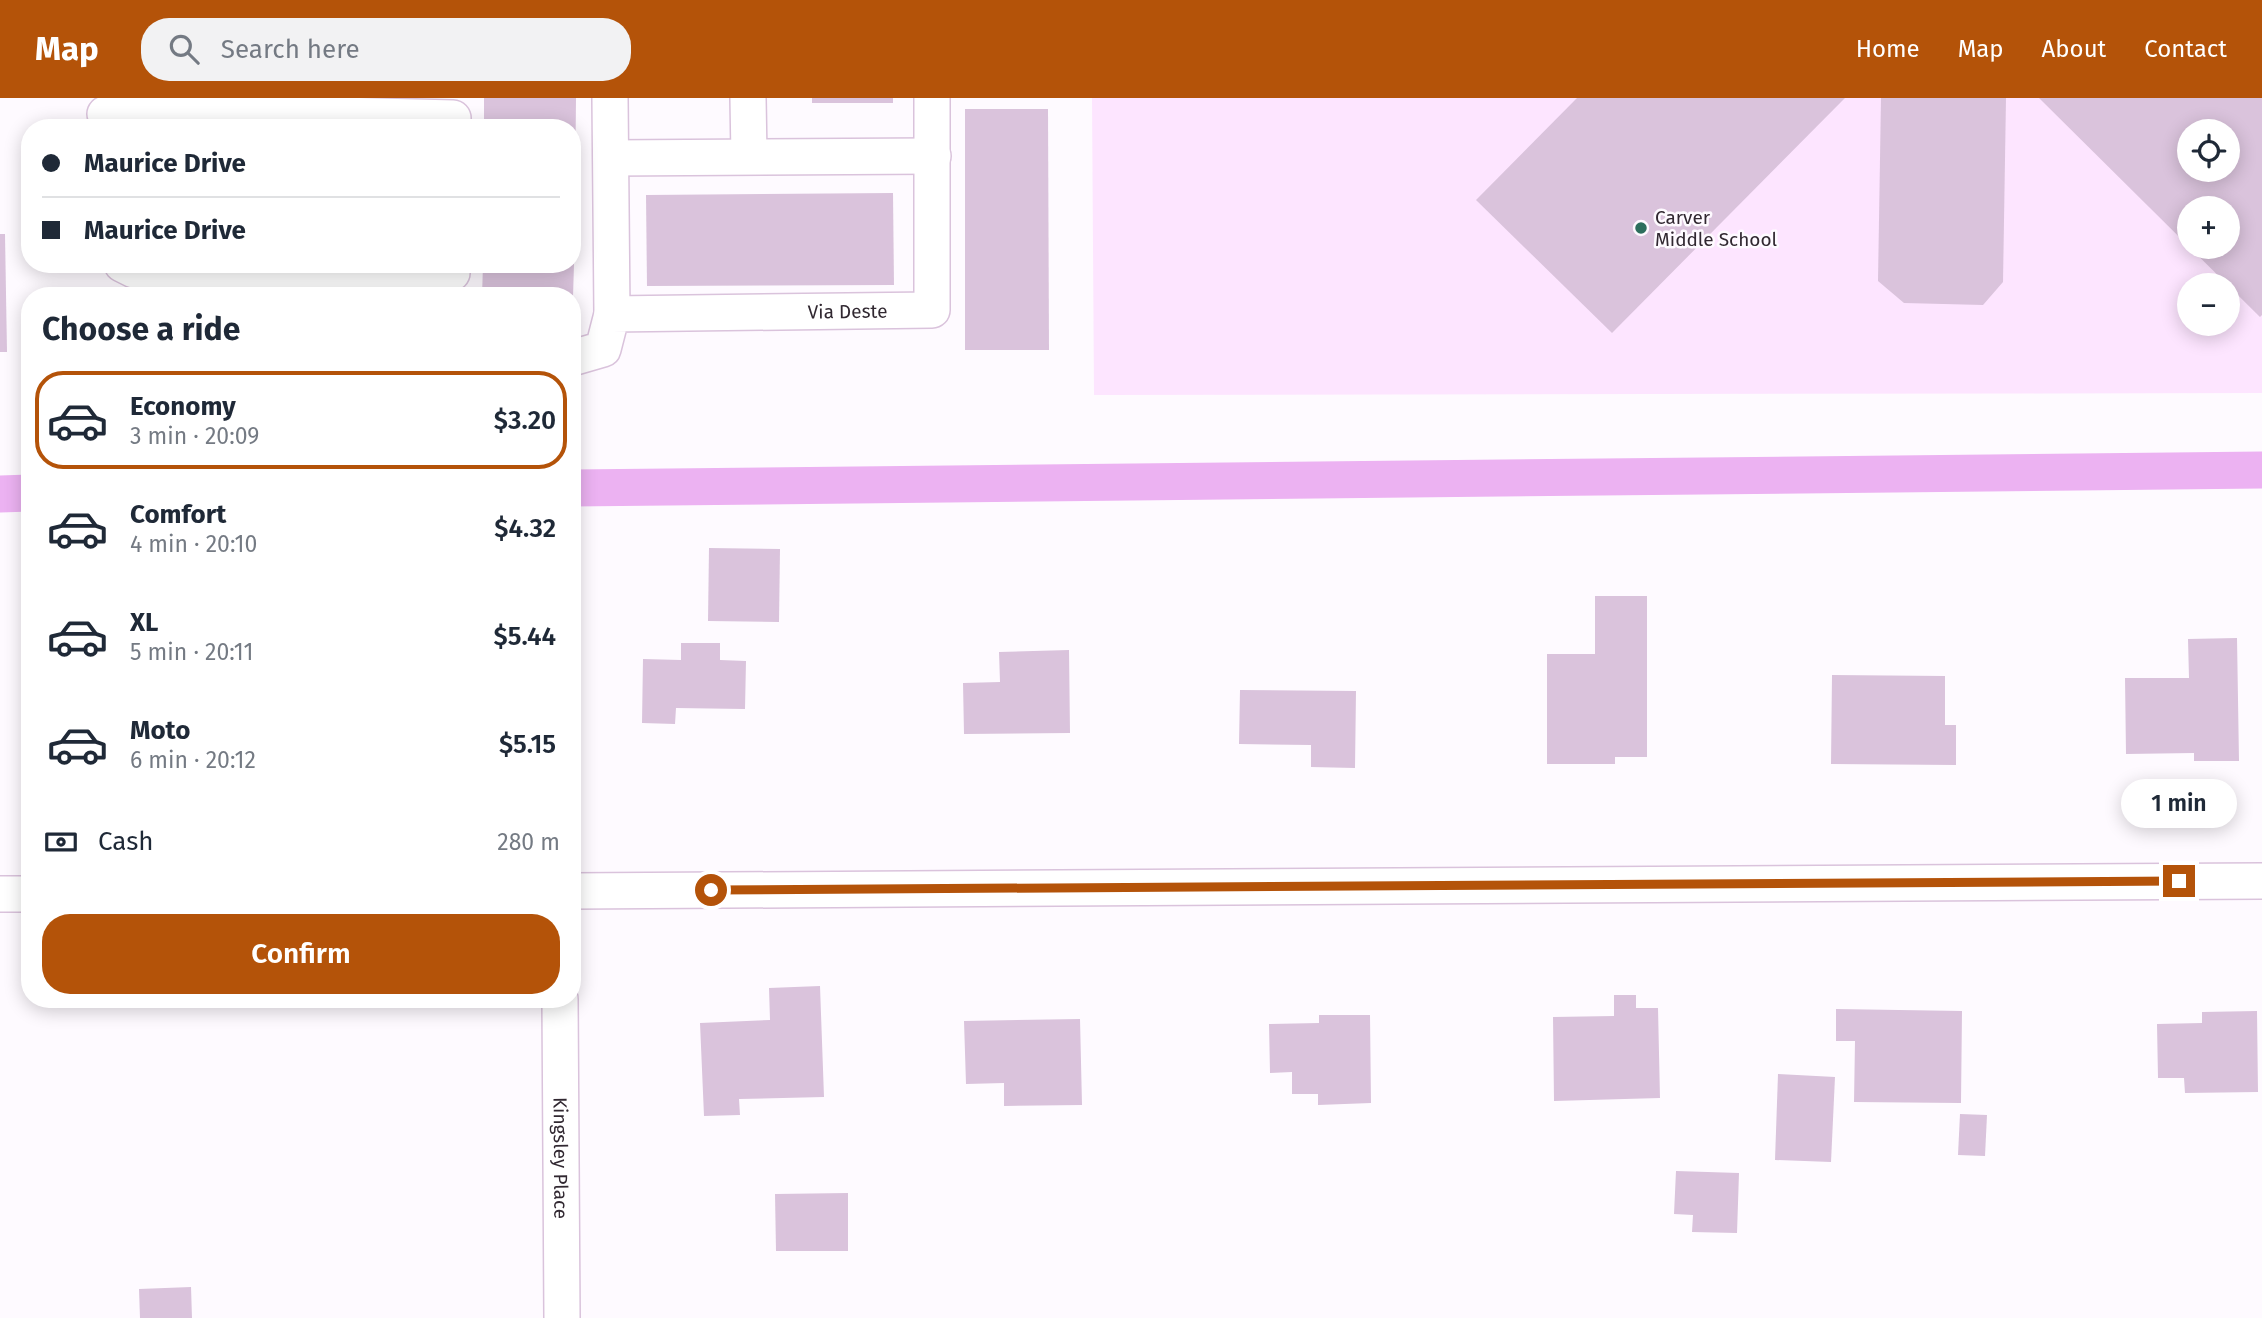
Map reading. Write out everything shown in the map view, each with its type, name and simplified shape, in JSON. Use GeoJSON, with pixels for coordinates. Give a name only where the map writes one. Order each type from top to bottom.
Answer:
{"type":"FeatureCollection","features":[{"type":"Feature","properties":{"kind":"street"},"geometry":{"type":"LineString","coordinates":[[581,355],[603,349],[612,314],[610,98]]}},
{"type":"Feature","properties":{"kind":"street"},"geometry":{"type":"LineString","coordinates":[[748,98],[749,156]]}},
{"type":"Feature","properties":{"kind":"street","name":"Via Deste"},"geometry":{"type":"LineString","coordinates":[[612,314],[932,310],[932,98]]}},
{"type":"Feature","properties":{"kind":"street"},"geometry":{"type":"LineString","coordinates":[[104,113],[265,106],[453,115]]}},
{"type":"Feature","properties":{"kind":"street"},"geometry":{"type":"LineString","coordinates":[[611,158],[933,156]]}},
{"type":"Feature","properties":{"kind":"street"},"geometry":{"type":"LineString","coordinates":[[254,273],[453,278]]}},
{"type":"Feature","properties":{"kind":"street"},"geometry":{"type":"LineString","coordinates":[[581,891],[2262,881]]}},
{"type":"Feature","properties":{"kind":"street"},"geometry":{"type":"LineString","coordinates":[[0,894],[21,894]]}},
{"type":"Feature","properties":{"kind":"street","name":"Kingsley Place"},"geometry":{"type":"LineString","coordinates":[[561,1008],[562,1318]]}},
{"type":"Feature","properties":{"kind":"shaded area","name":"Carver Middle School"},"geometry":{"type":"Polygon","coordinates":[[[1092,98],[2262,98],[2262,393],[1094,395],[1092,98]]]}},
{"type":"Feature","properties":{"kind":"building"},"geometry":{"type":"Polygon","coordinates":[[[484,98],[576,98],[576,119],[484,119],[484,98]]]}},
{"type":"Feature","properties":{"kind":"building"},"geometry":{"type":"Polygon","coordinates":[[[812,98],[893,98],[893,103],[812,103],[812,98]]]}},
{"type":"Feature","properties":{"kind":"building"},"geometry":{"type":"Polygon","coordinates":[[[1577,98],[1845,98],[1612,333],[1476,200],[1577,98]]]}},
{"type":"Feature","properties":{"kind":"building"},"geometry":{"type":"Polygon","coordinates":[[[1881,98],[2006,98],[2003,282],[1983,305],[1904,303],[1878,281],[1881,98]]]}},
{"type":"Feature","properties":{"kind":"building"},"geometry":{"type":"Polygon","coordinates":[[[2039,98],[2262,98],[2260,317],[2240,297],[2240,273],[2215,273],[2201,259],[2240,259],[2240,196],[2177,196],[2177,235],[2039,98]]]}},
{"type":"Feature","properties":{"kind":"building"},"geometry":{"type":"Polygon","coordinates":[[[965,109],[1048,109],[1049,350],[965,350],[965,109]]]}},
{"type":"Feature","properties":{"kind":"building"},"geometry":{"type":"Polygon","coordinates":[[[893,193],[894,285],[647,286],[646,195],[893,193]]]}},
{"type":"Feature","properties":{"kind":"building"},"geometry":{"type":"Polygon","coordinates":[[[0,234],[5,234],[7,352],[0,352],[0,234]]]}},
{"type":"Feature","properties":{"kind":"building"},"geometry":{"type":"Polygon","coordinates":[[[483,273],[574,273],[573,287],[482,287],[483,273]]]}},
{"type":"Feature","properties":{"kind":"building"},"geometry":{"type":"Polygon","coordinates":[[[709,548],[780,549],[779,622],[708,621],[709,548]]]}},
{"type":"Feature","properties":{"kind":"building"},"geometry":{"type":"Polygon","coordinates":[[[1595,596],[1647,596],[1647,757],[1615,757],[1615,764],[1547,764],[1547,654],[1595,654],[1595,596]]]}},
{"type":"Feature","properties":{"kind":"building"},"geometry":{"type":"Polygon","coordinates":[[[2237,638],[2239,761],[2194,761],[2194,753],[2126,754],[2125,678],[2189,678],[2188,639],[2237,638]]]}},
{"type":"Feature","properties":{"kind":"building"},"geometry":{"type":"Polygon","coordinates":[[[681,643],[720,643],[720,660],[746,661],[745,709],[676,708],[675,724],[642,723],[643,659],[681,660],[681,643]]]}},
{"type":"Feature","properties":{"kind":"building"},"geometry":{"type":"Polygon","coordinates":[[[1069,650],[1070,733],[964,734],[963,683],[1000,682],[999,652],[1069,650]]]}},
{"type":"Feature","properties":{"kind":"building"},"geometry":{"type":"Polygon","coordinates":[[[1832,675],[1945,676],[1945,725],[1956,725],[1956,765],[1831,764],[1832,675]]]}},
{"type":"Feature","properties":{"kind":"building"},"geometry":{"type":"Polygon","coordinates":[[[1240,690],[1356,691],[1355,768],[1311,767],[1311,745],[1239,744],[1240,690]]]}},
{"type":"Feature","properties":{"kind":"building"},"geometry":{"type":"Polygon","coordinates":[[[820,986],[824,1097],[739,1099],[740,1115],[704,1116],[700,1023],[770,1020],[769,988],[820,986]]]}},
{"type":"Feature","properties":{"kind":"building"},"geometry":{"type":"Polygon","coordinates":[[[1614,995],[1636,995],[1636,1008],[1658,1008],[1660,1098],[1554,1101],[1553,1017],[1614,1016],[1614,995]]]}},
{"type":"Feature","properties":{"kind":"building"},"geometry":{"type":"Polygon","coordinates":[[[1836,1009],[1962,1011],[1961,1103],[1854,1102],[1855,1041],[1836,1041],[1836,1009]]]}},
{"type":"Feature","properties":{"kind":"building"},"geometry":{"type":"Polygon","coordinates":[[[2257,1011],[2258,1092],[2185,1093],[2184,1078],[2158,1078],[2157,1024],[2202,1023],[2202,1012],[2257,1011]]]}},
{"type":"Feature","properties":{"kind":"building"},"geometry":{"type":"Polygon","coordinates":[[[1319,1015],[1370,1015],[1371,1103],[1318,1105],[1318,1094],[1292,1094],[1292,1072],[1270,1073],[1269,1024],[1319,1023],[1319,1015]]]}},
{"type":"Feature","properties":{"kind":"building"},"geometry":{"type":"Polygon","coordinates":[[[1080,1019],[1082,1105],[1004,1106],[1004,1083],[966,1084],[964,1021],[1080,1019]]]}},
{"type":"Feature","properties":{"kind":"building"},"geometry":{"type":"Polygon","coordinates":[[[1778,1074],[1835,1077],[1831,1162],[1775,1160],[1778,1074]]]}},
{"type":"Feature","properties":{"kind":"building"},"geometry":{"type":"Polygon","coordinates":[[[1960,1114],[1987,1115],[1985,1156],[1958,1155],[1960,1114]]]}},
{"type":"Feature","properties":{"kind":"building"},"geometry":{"type":"Polygon","coordinates":[[[1676,1171],[1739,1173],[1737,1233],[1692,1232],[1693,1215],[1674,1214],[1676,1171]]]}},
{"type":"Feature","properties":{"kind":"building"},"geometry":{"type":"Polygon","coordinates":[[[848,1193],[848,1251],[776,1251],[775,1194],[848,1193]]]}},
{"type":"Feature","properties":{"kind":"building"},"geometry":{"type":"Polygon","coordinates":[[[191,1287],[192,1318],[140,1318],[139,1289],[191,1287]]]}},
{"type":"Feature","properties":{"kind":"waterway"},"geometry":{"type":"LineString","coordinates":[[581,488],[2262,470]]}},
{"type":"Feature","properties":{"kind":"waterway"},"geometry":{"type":"LineString","coordinates":[[0,494],[21,493]]}},
{"type":"Feature","properties":{"kind":"place","name":"Carver Middle School"},"geometry":{"type":"Point","coordinates":[1641,228]}},
{"type":"Feature","properties":{"kind":"route"},"geometry":{"type":"LineString","coordinates":[[711,890],[2179,881]]}}]}
